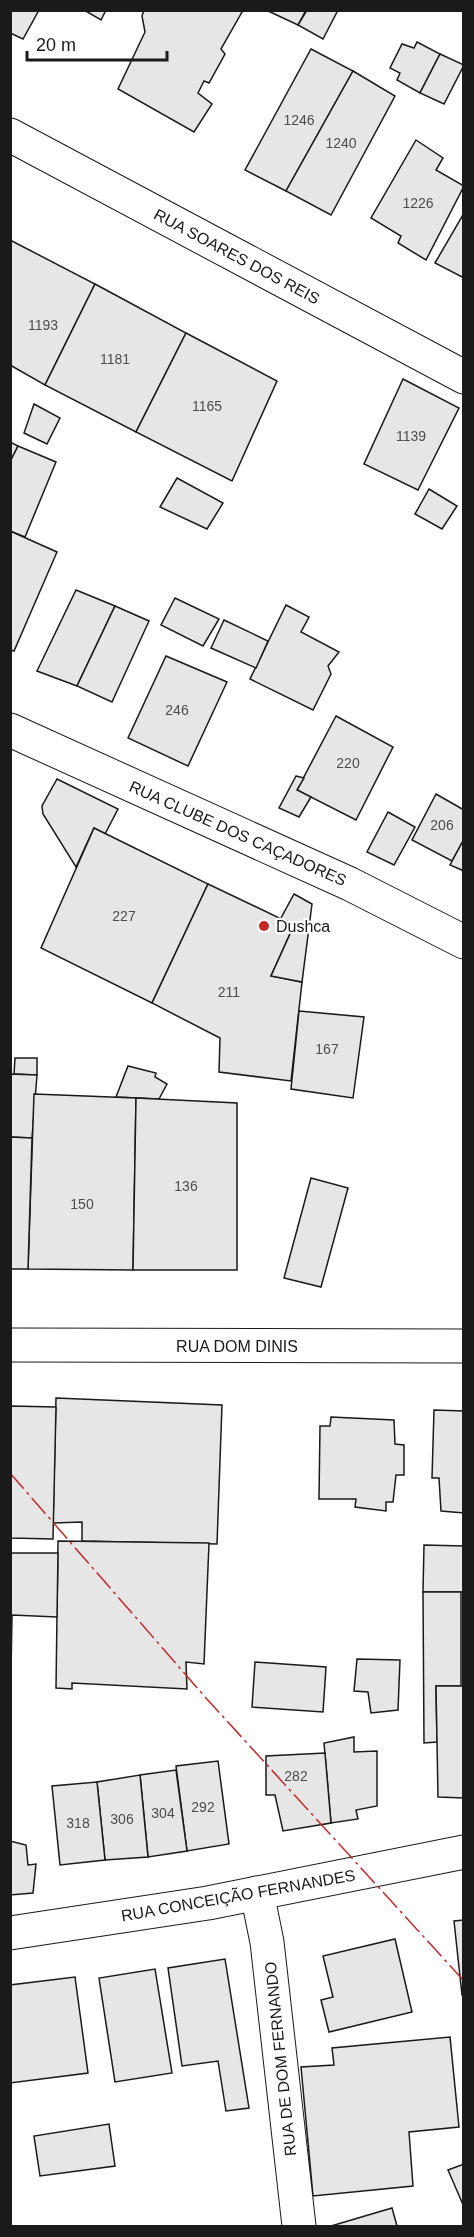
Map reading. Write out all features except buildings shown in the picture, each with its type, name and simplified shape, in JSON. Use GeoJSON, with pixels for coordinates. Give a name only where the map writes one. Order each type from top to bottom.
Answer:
{"type":"FeatureCollection","features":[{"type":"Feature","properties":{"kind":"street","name":"RUA SOARES DOS REIS"},"geometry":{"type":"LineString","coordinates":[[10,135],[464,377]]}},
{"type":"Feature","properties":{"kind":"street","name":"RUA CLUBE DOS CAÇADORES"},"geometry":{"type":"LineString","coordinates":[[10,730],[350,884],[464,942]]}},
{"type":"Feature","properties":{"kind":"street","name":"RUA DOM DINIS"},"geometry":{"type":"LineString","coordinates":[[10,1345],[464,1346]]}},
{"type":"Feature","properties":{"kind":"street","name":"RUA CONCEIÇÃO FERNANDES"},"geometry":{"type":"LineString","coordinates":[[10,1933],[208,1903],[464,1852]]}},
{"type":"Feature","properties":{"kind":"street","name":"RUA DE DOM FERNANDO"},"geometry":{"type":"LineString","coordinates":[[257,1893],[267,1942],[299,2226]]}},
{"type":"Feature","properties":{"kind":"power"},"geometry":{"type":"LineString","coordinates":[[10,1473],[206,1698],[464,1981]]}},
{"type":"Feature","properties":{"kind":"place","name":"Dushca"},"geometry":{"type":"Point","coordinates":[264,926]}}]}
